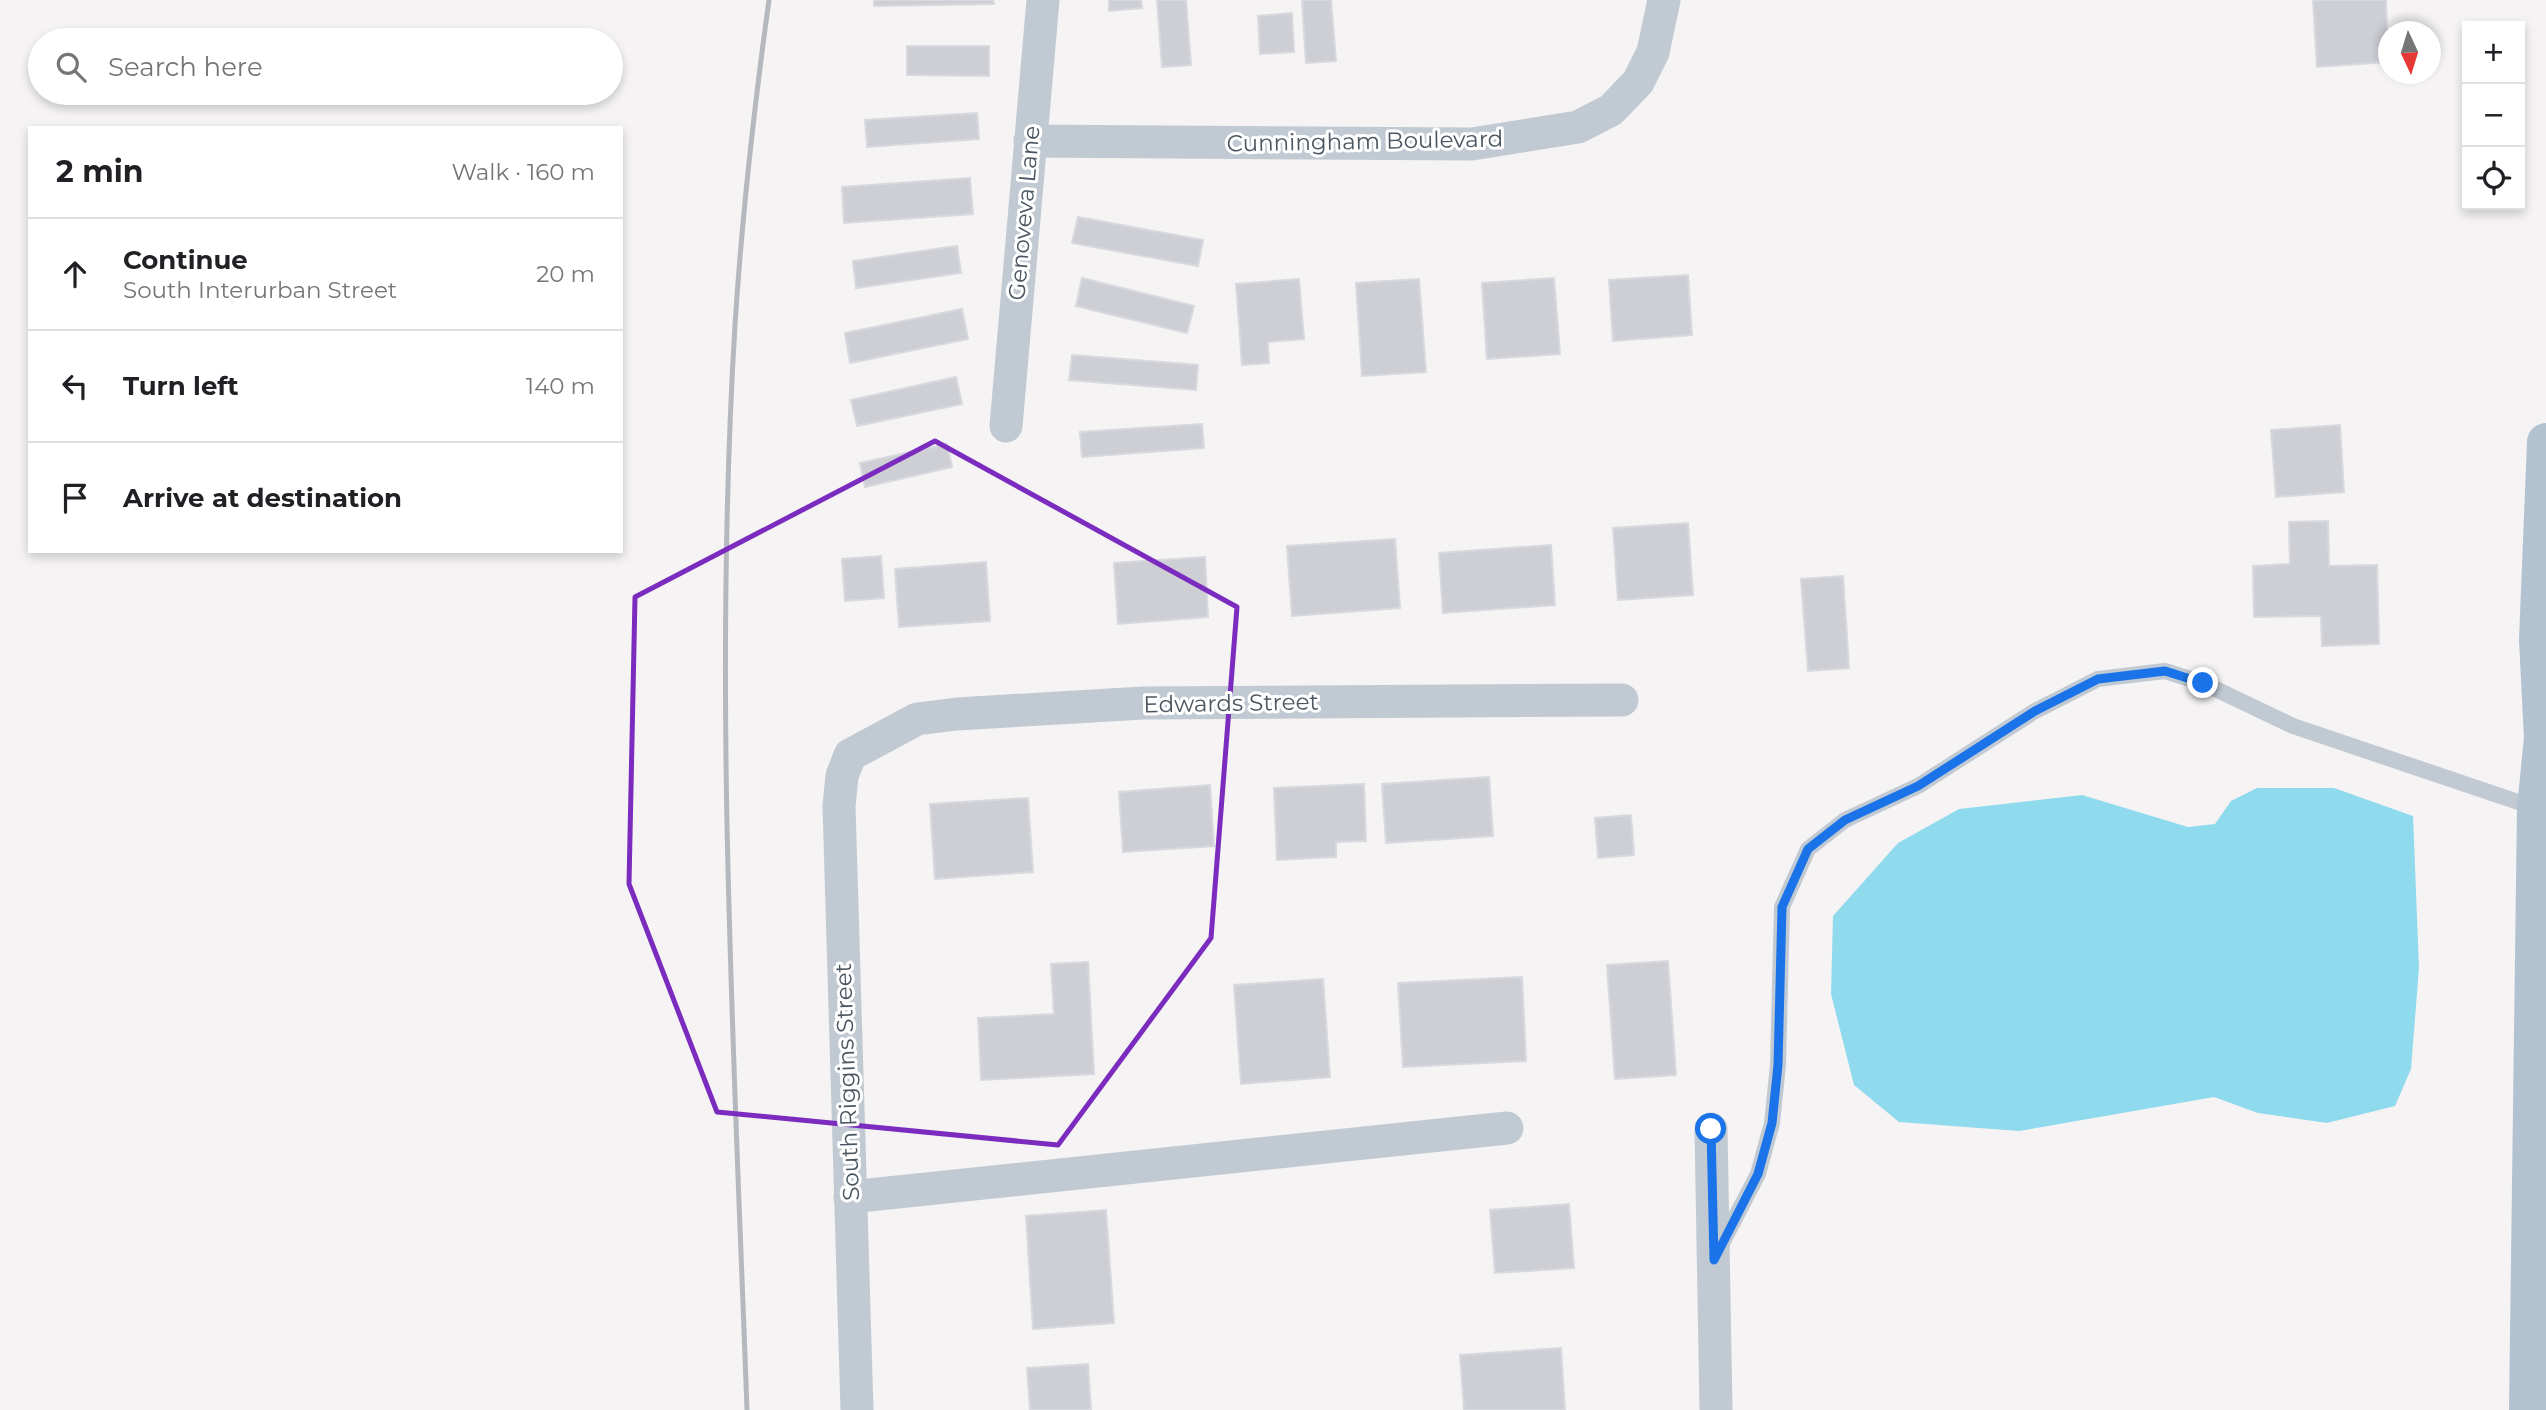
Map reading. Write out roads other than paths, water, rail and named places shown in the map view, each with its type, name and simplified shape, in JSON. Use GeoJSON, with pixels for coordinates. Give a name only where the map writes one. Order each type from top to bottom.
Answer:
{"type":"FeatureCollection","features":[{"type":"Feature","properties":{"kind":"main road"},"geometry":{"type":"LineString","coordinates":[[2528,1410],[2541,903],[2536,808],[2544,738],[2542,640],[2546,442]]}},
{"type":"Feature","properties":{"kind":"street","name":"Genoveva Lane"},"geometry":{"type":"LineString","coordinates":[[1006,426],[1043,0]]}},
{"type":"Feature","properties":{"kind":"street","name":"Cunningham Boulevard"},"geometry":{"type":"LineString","coordinates":[[1030,141],[1472,144],[1577,127],[1611,110],[1638,82],[1653,52],[1664,0]]}},
{"type":"Feature","properties":{"kind":"street","name":"Edwards Street"},"geometry":{"type":"LineString","coordinates":[[849,755],[917,719],[957,714],[1143,704],[1622,700]]}},
{"type":"Feature","properties":{"kind":"street","name":"South Riggins Street"},"geometry":{"type":"LineString","coordinates":[[849,755],[842,776],[839,806],[857,1410]]}},
{"type":"Feature","properties":{"kind":"street"},"geometry":{"type":"LineString","coordinates":[[850,1197],[1507,1128]]}},
{"type":"Feature","properties":{"kind":"street"},"geometry":{"type":"LineString","coordinates":[[1711,1129],[1716,1410]]}},
{"type":"Feature","properties":{"kind":"lane"},"geometry":{"type":"LineString","coordinates":[[1714,1260],[1758,1174],[1772,1123],[1778,1065],[1782,907],[1808,849],[1845,820],[1918,786],[2035,711],[2098,679],[2165,671],[2203,683],[2293,726],[2536,808]]}},
{"type":"Feature","properties":{"kind":"water"},"geometry":{"type":"Polygon","coordinates":[[[2257,788],[2334,788],[2413,816],[2419,968],[2411,1069],[2395,1106],[2327,1123],[2258,1113],[2214,1097],[2019,1131],[1899,1122],[1854,1085],[1831,994],[1833,916],[1898,843],[1959,809],[2082,795],[2188,827],[2215,824],[2231,801],[2257,788]]]}},
{"type":"Feature","properties":{"kind":"railway"},"geometry":{"type":"LineString","coordinates":[[747,1410],[728,868],[726,596],[735,325],[749,162],[769,0]]}}]}
